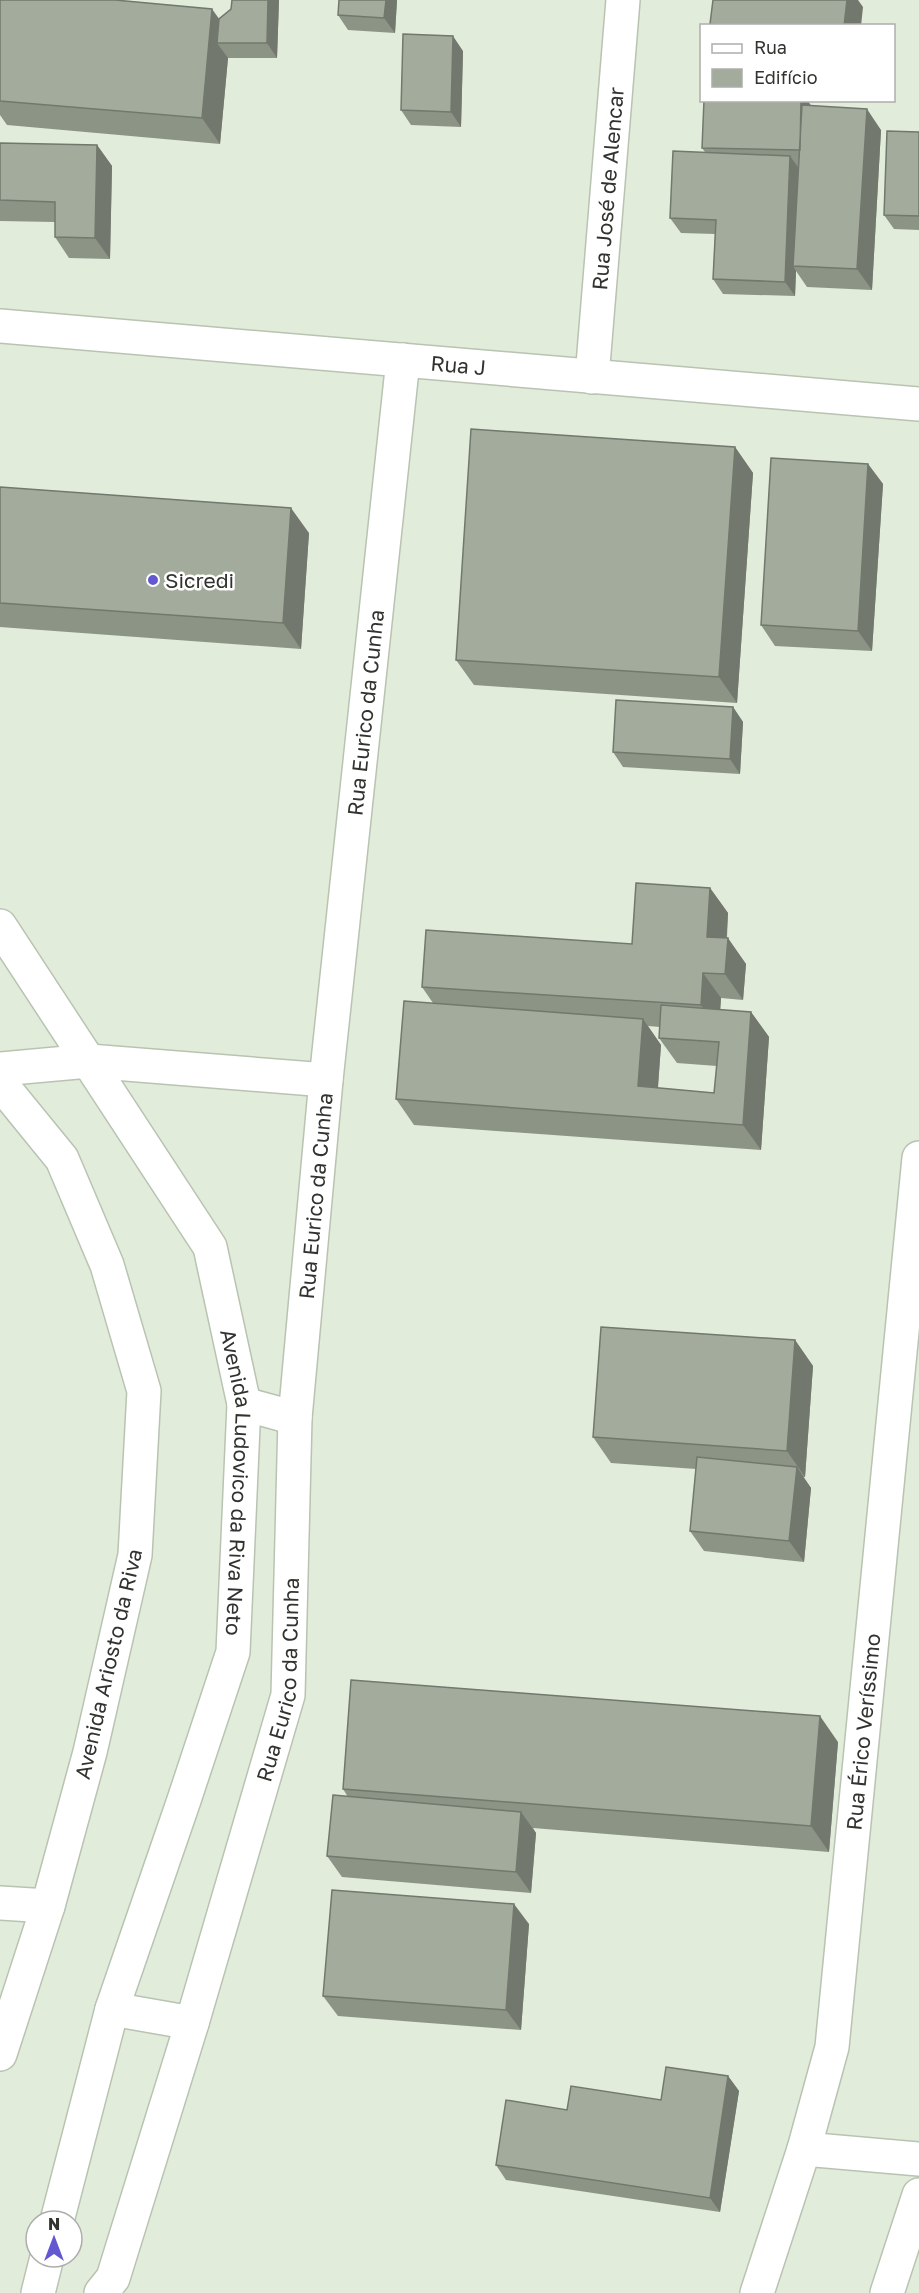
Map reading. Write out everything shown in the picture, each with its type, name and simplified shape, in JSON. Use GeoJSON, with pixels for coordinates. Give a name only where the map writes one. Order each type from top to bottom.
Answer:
{"type":"FeatureCollection","features":[{"type":"Feature","properties":{"kind":"street","name":"Rua José de Alencar"},"geometry":{"type":"LineString","coordinates":[[592,376],[623,0]]}},
{"type":"Feature","properties":{"kind":"street","name":"Rua J"},"geometry":{"type":"LineString","coordinates":[[0,326],[919,404]]}},
{"type":"Feature","properties":{"kind":"street","name":"Rua Eurico da Cunha"},"geometry":{"type":"LineString","coordinates":[[101,2293],[113,2278],[192,2023],[288,1695],[295,1418],[326,1080],[403,360]]}},
{"type":"Feature","properties":{"kind":"street","name":"Avenida Ludovico da Riva Neto"},"geometry":{"type":"LineString","coordinates":[[0,926],[210,1248],[244,1404],[233,1652],[112,2009],[60,2209]]}},
{"type":"Feature","properties":{"kind":"street"},"geometry":{"type":"LineString","coordinates":[[0,1069],[89,1061],[326,1080]]}},
{"type":"Feature","properties":{"kind":"street","name":"Avenida Ariosto da Riva"},"geometry":{"type":"LineString","coordinates":[[0,1083],[62,1160],[107,1265],[144,1391],[135,1555],[90,1752],[48,1906],[0,2054]]}},
{"type":"Feature","properties":{"kind":"street","name":"Rua Érico Veríssimo"},"geometry":{"type":"LineString","coordinates":[[757,2293],[804,2149],[832,2047],[919,1158]]}},
{"type":"Feature","properties":{"kind":"street"},"geometry":{"type":"LineString","coordinates":[[244,1404],[295,1418]]}},
{"type":"Feature","properties":{"kind":"street"},"geometry":{"type":"LineString","coordinates":[[0,1903],[48,1906]]}},
{"type":"Feature","properties":{"kind":"street"},"geometry":{"type":"LineString","coordinates":[[112,2009],[192,2023]]}},
{"type":"Feature","properties":{"kind":"street"},"geometry":{"type":"LineString","coordinates":[[804,2149],[919,2159]]}},
{"type":"Feature","properties":{"kind":"street"},"geometry":{"type":"LineString","coordinates":[[887,2293],[919,2195]]}},
{"type":"Feature","properties":{"kind":"street"},"geometry":{"type":"LineString","coordinates":[[38,2293],[44,2269]]}},
{"type":"Feature","properties":{"kind":"building"},"geometry":{"type":"Polygon","coordinates":[[[0,0],[115,0],[212,9],[202,118],[0,101],[0,0]]]}},
{"type":"Feature","properties":{"kind":"building"},"geometry":{"type":"Polygon","coordinates":[[[232,0],[268,0],[267,43],[217,43],[219,19],[231,9],[232,0]]]}},
{"type":"Feature","properties":{"kind":"building"},"geometry":{"type":"Polygon","coordinates":[[[339,0],[386,0],[384,18],[338,15],[339,0]]]}},
{"type":"Feature","properties":{"kind":"building"},"geometry":{"type":"Polygon","coordinates":[[[713,0],[847,0],[844,24],[710,24],[713,0]]]}},
{"type":"Feature","properties":{"kind":"building"},"geometry":{"type":"Polygon","coordinates":[[[403,34],[453,36],[451,112],[401,110],[403,34]]]}},
{"type":"Feature","properties":{"kind":"building"},"geometry":{"type":"Polygon","coordinates":[[[704,102],[801,102],[800,150],[702,148],[704,102]]]}},
{"type":"Feature","properties":{"kind":"building"},"geometry":{"type":"Polygon","coordinates":[[[802,105],[867,109],[857,269],[793,266],[802,105]]]}},
{"type":"Feature","properties":{"kind":"building"},"geometry":{"type":"Polygon","coordinates":[[[887,131],[919,132],[919,216],[884,215],[887,131]]]}},
{"type":"Feature","properties":{"kind":"building"},"geometry":{"type":"Polygon","coordinates":[[[0,143],[97,145],[95,238],[55,237],[55,202],[0,200],[0,143]]]}},
{"type":"Feature","properties":{"kind":"building"},"geometry":{"type":"Polygon","coordinates":[[[673,151],[790,156],[785,282],[713,279],[716,220],[670,218],[673,151]]]}},
{"type":"Feature","properties":{"kind":"building"},"geometry":{"type":"Polygon","coordinates":[[[471,429],[735,447],[719,677],[456,660],[471,429]]]}},
{"type":"Feature","properties":{"kind":"building"},"geometry":{"type":"Polygon","coordinates":[[[771,458],[868,464],[858,631],[761,625],[771,458]]]}},
{"type":"Feature","properties":{"kind":"building","name":"Sicredi"},"geometry":{"type":"Polygon","coordinates":[[[0,487],[291,508],[283,623],[0,603],[0,487]]]}},
{"type":"Feature","properties":{"kind":"building"},"geometry":{"type":"Polygon","coordinates":[[[616,700],[733,707],[730,759],[613,752],[616,700]]]}},
{"type":"Feature","properties":{"kind":"building"},"geometry":{"type":"Polygon","coordinates":[[[636,883],[710,888],[707,937],[728,938],[725,974],[703,973],[701,1005],[422,987],[426,930],[632,944],[636,883]]]}},
{"type":"Feature","properties":{"kind":"building"},"geometry":{"type":"Polygon","coordinates":[[[404,1001],[643,1019],[638,1086],[714,1093],[719,1042],[659,1038],[661,1005],[751,1012],[743,1125],[396,1099],[404,1001]]]}},
{"type":"Feature","properties":{"kind":"building"},"geometry":{"type":"Polygon","coordinates":[[[601,1327],[795,1340],[787,1451],[593,1437],[601,1327]]]}},
{"type":"Feature","properties":{"kind":"building"},"geometry":{"type":"Polygon","coordinates":[[[697,1457],[797,1467],[789,1541],[690,1531],[697,1457]]]}},
{"type":"Feature","properties":{"kind":"building"},"geometry":{"type":"Polygon","coordinates":[[[351,1680],[820,1716],[811,1826],[343,1789],[351,1680]]]}},
{"type":"Feature","properties":{"kind":"building"},"geometry":{"type":"Polygon","coordinates":[[[333,1795],[521,1812],[516,1872],[327,1856],[333,1795]]]}},
{"type":"Feature","properties":{"kind":"building"},"geometry":{"type":"Polygon","coordinates":[[[332,1890],[514,1904],[506,2010],[323,1996],[332,1890]]]}},
{"type":"Feature","properties":{"kind":"building"},"geometry":{"type":"Polygon","coordinates":[[[666,2067],[728,2076],[710,2198],[496,2165],[506,2100],[567,2110],[571,2086],[661,2100],[666,2067]]]}},
{"type":"Feature","properties":{"kind":"place","name":"Sicredi"},"geometry":{"type":"Point","coordinates":[153,580]}}]}
